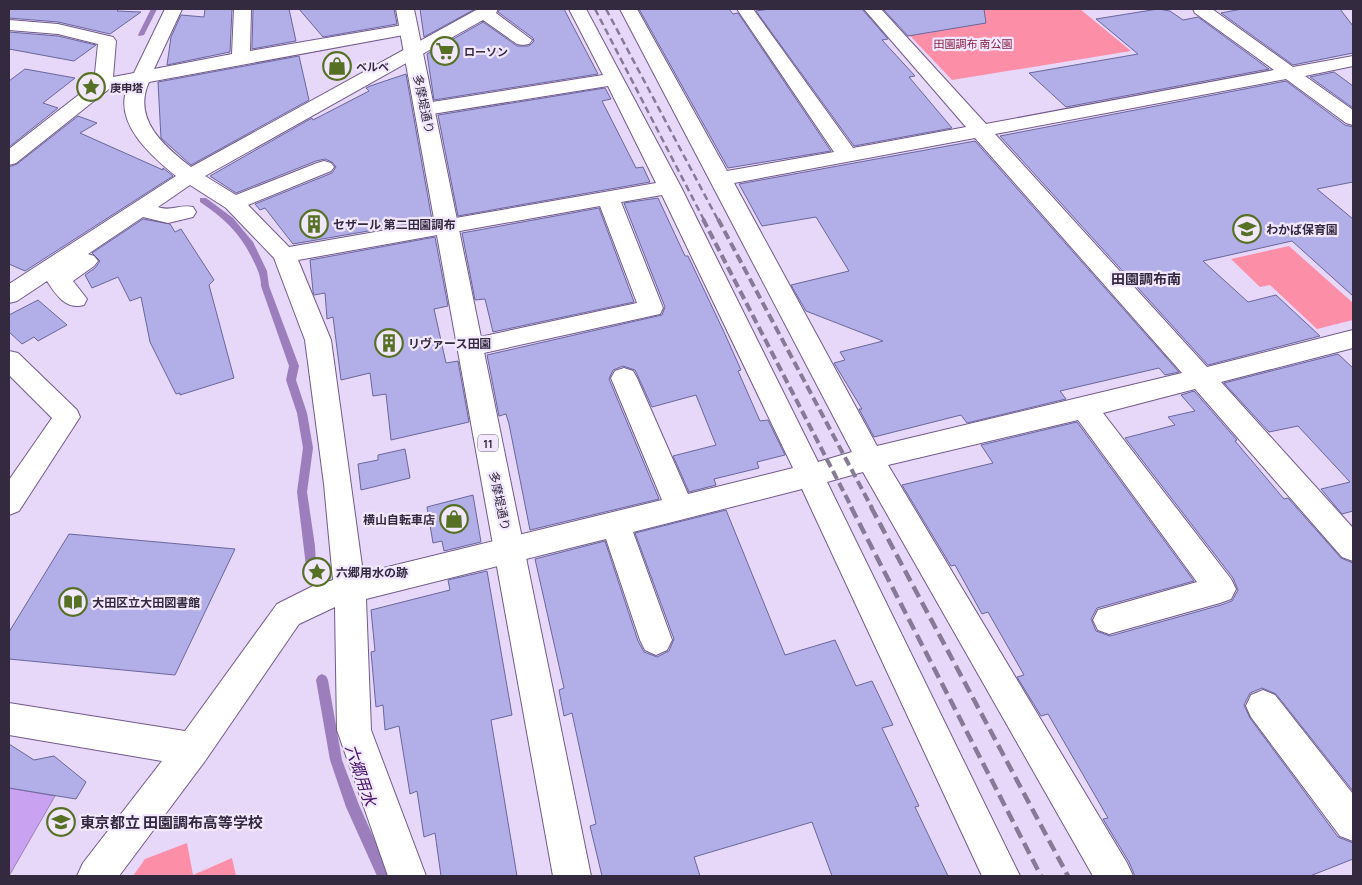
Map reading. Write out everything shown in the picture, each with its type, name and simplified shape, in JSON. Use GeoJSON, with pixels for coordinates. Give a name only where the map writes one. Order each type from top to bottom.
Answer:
{"type":"FeatureCollection","features":[{"type":"Feature","properties":{"kind":"street"},"geometry":{"type":"LineString","coordinates":[[173,9],[140,78],[136,89],[134,112],[143,130],[162,154],[190,176],[234,203],[284,255],[318,340],[338,484],[350,590],[354,730],[407,876]]}},
{"type":"Feature","properties":{"kind":"street"},"geometry":{"type":"LineString","coordinates":[[240,58],[242,9]]}},
{"type":"Feature","properties":{"kind":"street"},"geometry":{"type":"LineString","coordinates":[[578,9],[670,188],[812,475],[1000,876]]}},
{"type":"Feature","properties":{"kind":"street"},"geometry":{"type":"LineString","coordinates":[[628,9],[870,459],[1114,876]]}},
{"type":"Feature","properties":{"kind":"street"},"geometry":{"type":"LineString","coordinates":[[745,9],[848,155]]}},
{"type":"Feature","properties":{"kind":"street"},"geometry":{"type":"LineString","coordinates":[[872,9],[1353,548]]}},
{"type":"Feature","properties":{"kind":"street"},"geometry":{"type":"LineString","coordinates":[[1201,9],[1353,120]]}},
{"type":"Feature","properties":{"kind":"street"},"geometry":{"type":"LineString","coordinates":[[9,159],[103,85],[240,58],[409,30],[487,10],[523,40]]}},
{"type":"Feature","properties":{"kind":"street"},"geometry":{"type":"LineString","coordinates":[[9,25],[58,29],[107,41],[103,85]]}},
{"type":"Feature","properties":{"kind":"street"},"geometry":{"type":"LineString","coordinates":[[75,299],[58,280],[190,176],[409,30]]}},
{"type":"Feature","properties":{"kind":"street","name":"多摩堤通り"},"geometry":{"type":"LineString","coordinates":[[409,30],[426,109],[489,450],[511,549],[572,876]]}},
{"type":"Feature","properties":{"kind":"street"},"geometry":{"type":"LineString","coordinates":[[721,179],[1353,60]]}},
{"type":"Feature","properties":{"kind":"street"},"geometry":{"type":"LineString","coordinates":[[426,109],[614,79]]}},
{"type":"Feature","properties":{"kind":"street"},"geometry":{"type":"LineString","coordinates":[[234,203],[324,167]]}},
{"type":"Feature","properties":{"kind":"street"},"geometry":{"type":"LineString","coordinates":[[284,255],[670,188]]}},
{"type":"Feature","properties":{"kind":"street"},"geometry":{"type":"LineString","coordinates":[[470,347],[651,308],[608,198]]}},
{"type":"Feature","properties":{"kind":"street"},"geometry":{"type":"LineString","coordinates":[[9,295],[147,211],[178,216],[185,212]]}},
{"type":"Feature","properties":{"kind":"street"},"geometry":{"type":"LineString","coordinates":[[96,876],[193,750],[288,614],[324,596],[812,475],[832,468],[1084,408],[1353,339]]}},
{"type":"Feature","properties":{"kind":"street"},"geometry":{"type":"LineString","coordinates":[[9,360],[68,417],[9,503]]}},
{"type":"Feature","properties":{"kind":"street"},"geometry":{"type":"LineString","coordinates":[[624,378],[680,508]]}},
{"type":"Feature","properties":{"kind":"street"},"geometry":{"type":"LineString","coordinates":[[1084,408],[1220,589],[1108,620]]}},
{"type":"Feature","properties":{"kind":"street"},"geometry":{"type":"LineString","coordinates":[[616,524],[656,640]]}},
{"type":"Feature","properties":{"kind":"street"},"geometry":{"type":"LineString","coordinates":[[1264,706],[1353,823]]}},
{"type":"Feature","properties":{"kind":"street"},"geometry":{"type":"LineString","coordinates":[[9,719],[193,750]]}},
{"type":"Feature","properties":{"kind":"green space","name":"田園調布 南公園"},"geometry":{"type":"Polygon","coordinates":[[[985,9],[1080,9],[1131,51],[952,80],[897,22],[985,9]]]}},
{"type":"Feature","properties":{"kind":"green space"},"geometry":{"type":"Polygon","coordinates":[[[1289,246],[1353,303],[1353,320],[1317,329],[1270,285],[1260,287],[1231,259],[1289,246]]]}},
{"type":"Feature","properties":{"kind":"green space"},"geometry":{"type":"Polygon","coordinates":[[[187,843],[193,875],[232,858],[236,876],[133,876],[145,859],[187,843]]]}},
{"type":"Feature","properties":{"kind":"shaded area"},"geometry":{"type":"Polygon","coordinates":[[[9,788],[55,796],[9,876],[9,788]]]}},
{"type":"Feature","properties":{"kind":"building"},"geometry":{"type":"Polygon","coordinates":[[[9,9],[119,9],[117,11],[141,12],[110,34],[58,22],[9,18],[9,9]]]}},
{"type":"Feature","properties":{"kind":"building"},"geometry":{"type":"Polygon","coordinates":[[[205,9],[232,9],[230,52],[167,65],[171,37],[181,15],[204,17],[205,9]]]}},
{"type":"Feature","properties":{"kind":"building"},"geometry":{"type":"Polygon","coordinates":[[[253,9],[289,9],[296,41],[252,49],[253,9]]]}},
{"type":"Feature","properties":{"kind":"building"},"geometry":{"type":"Polygon","coordinates":[[[299,9],[394,9],[397,24],[323,37],[299,9]]]}},
{"type":"Feature","properties":{"kind":"building"},"geometry":{"type":"Polygon","coordinates":[[[420,9],[475,9],[424,37],[420,9]]]}},
{"type":"Feature","properties":{"kind":"building"},"geometry":{"type":"Polygon","coordinates":[[[500,9],[564,9],[598,74],[434,100],[427,54],[483,22],[517,46],[529,46],[534,41],[533,38],[498,12],[500,9]]]}},
{"type":"Feature","properties":{"kind":"building"},"geometry":{"type":"Polygon","coordinates":[[[639,9],[729,9],[733,14],[738,13],[831,151],[728,168],[639,9]]]}},
{"type":"Feature","properties":{"kind":"building"},"geometry":{"type":"Polygon","coordinates":[[[770,9],[862,9],[888,39],[882,40],[915,76],[909,77],[952,128],[854,146],[756,11],[770,9]]]}},
{"type":"Feature","properties":{"kind":"building"},"geometry":{"type":"Polygon","coordinates":[[[883,9],[984,9],[986,23],[908,36],[883,9]]]}},
{"type":"Feature","properties":{"kind":"building"},"geometry":{"type":"Polygon","coordinates":[[[1158,9],[1170,11],[1183,20],[1198,17],[1269,69],[1066,107],[1029,73],[1138,54],[1096,19],[1158,9]]]}},
{"type":"Feature","properties":{"kind":"building"},"geometry":{"type":"Polygon","coordinates":[[[1242,9],[1340,9],[1353,26],[1353,53],[1293,65],[1221,13],[1242,9]]]}},
{"type":"Feature","properties":{"kind":"building"},"geometry":{"type":"Polygon","coordinates":[[[9,32],[58,36],[96,45],[74,61],[9,49],[9,32]]]}},
{"type":"Feature","properties":{"kind":"building"},"geometry":{"type":"Polygon","coordinates":[[[299,56],[309,100],[191,165],[161,138],[158,82],[299,56]]]}},
{"type":"Feature","properties":{"kind":"building"},"geometry":{"type":"Polygon","coordinates":[[[25,69],[75,78],[43,103],[58,108],[9,147],[9,81],[25,69]]]}},
{"type":"Feature","properties":{"kind":"building"},"geometry":{"type":"Polygon","coordinates":[[[1334,72],[1353,86],[1353,108],[1310,77],[1334,72]]]}},
{"type":"Feature","properties":{"kind":"building"},"geometry":{"type":"Polygon","coordinates":[[[406,74],[432,220],[293,244],[265,208],[260,210],[255,204],[332,173],[336,167],[332,162],[325,159],[316,161],[236,193],[210,176],[312,118],[313,120],[369,91],[366,88],[406,74]]]}},
{"type":"Feature","properties":{"kind":"building"},"geometry":{"type":"Polygon","coordinates":[[[1286,81],[1345,125],[1353,127],[1353,182],[1317,189],[1353,219],[1353,296],[1292,241],[1203,261],[1248,302],[1276,295],[1320,336],[1208,365],[1000,136],[1286,81]]]}},
{"type":"Feature","properties":{"kind":"building"},"geometry":{"type":"Polygon","coordinates":[[[605,88],[611,99],[602,101],[636,168],[643,167],[650,182],[458,216],[438,115],[605,88]]]}},
{"type":"Feature","properties":{"kind":"building"},"geometry":{"type":"Polygon","coordinates":[[[78,116],[97,123],[80,133],[163,170],[163,168],[173,176],[25,271],[9,264],[9,167],[17,164],[78,116]]]}},
{"type":"Feature","properties":{"kind":"building"},"geometry":{"type":"Polygon","coordinates":[[[975,141],[1179,372],[1165,375],[1159,368],[1060,391],[1066,399],[967,423],[961,415],[874,437],[859,409],[862,409],[834,363],[845,360],[840,352],[883,341],[806,311],[791,285],[849,271],[816,217],[762,226],[739,184],[975,141]]]}},
{"type":"Feature","properties":{"kind":"building"},"geometry":{"type":"Polygon","coordinates":[[[658,198],[724,332],[741,370],[738,371],[760,421],[768,420],[785,455],[757,462],[759,468],[714,479],[716,485],[689,492],[673,456],[716,445],[696,395],[652,407],[635,370],[623,366],[613,370],[609,379],[659,499],[530,530],[509,424],[506,414],[499,416],[487,355],[662,315],[665,307],[624,203],[658,198]]]}},
{"type":"Feature","properties":{"kind":"building"},"geometry":{"type":"Polygon","coordinates":[[[599,208],[634,302],[493,332],[485,299],[475,300],[462,233],[599,208]]]}},
{"type":"Feature","properties":{"kind":"building"},"geometry":{"type":"Polygon","coordinates":[[[143,219],[170,224],[175,232],[181,229],[214,280],[209,285],[234,378],[180,395],[180,393],[176,394],[150,342],[141,297],[130,301],[118,277],[92,288],[85,275],[95,268],[100,261],[92,253],[143,219]]]}},
{"type":"Feature","properties":{"kind":"building"},"geometry":{"type":"Polygon","coordinates":[[[435,237],[448,306],[434,309],[446,363],[458,361],[469,422],[391,440],[386,394],[373,396],[370,373],[341,380],[333,317],[327,319],[325,293],[314,295],[310,260],[435,237]]]}},
{"type":"Feature","properties":{"kind":"building"},"geometry":{"type":"Polygon","coordinates":[[[38,300],[67,325],[38,341],[34,337],[22,344],[9,332],[9,315],[38,300]]]}},
{"type":"Feature","properties":{"kind":"building"},"geometry":{"type":"Polygon","coordinates":[[[1338,354],[1353,368],[1353,511],[1342,514],[1321,489],[1350,482],[1298,426],[1269,432],[1224,383],[1338,354]]]}},
{"type":"Feature","properties":{"kind":"building"},"geometry":{"type":"Polygon","coordinates":[[[1194,391],[1237,440],[1235,441],[1284,499],[1288,498],[1341,558],[1353,563],[1353,791],[1276,694],[1262,688],[1250,693],[1244,705],[1250,718],[1338,837],[1353,843],[1353,859],[1310,876],[1135,876],[1129,862],[1103,819],[1108,818],[1048,714],[1041,716],[1017,677],[1024,675],[988,612],[982,614],[955,565],[951,566],[902,485],[993,463],[981,445],[1077,422],[1194,581],[1097,608],[1091,619],[1096,631],[1110,636],[1221,605],[1232,601],[1238,590],[1233,578],[1125,438],[1175,425],[1168,417],[1195,411],[1181,395],[1194,391]]]}},
{"type":"Feature","properties":{"kind":"building"},"geometry":{"type":"Polygon","coordinates":[[[405,449],[410,478],[361,490],[358,464],[378,460],[378,455],[405,449]]]}},
{"type":"Feature","properties":{"kind":"building"},"geometry":{"type":"Polygon","coordinates":[[[473,495],[481,542],[444,551],[442,541],[433,543],[427,507],[473,495]]]}},
{"type":"Feature","properties":{"kind":"building"},"geometry":{"type":"Polygon","coordinates":[[[726,510],[785,655],[835,640],[856,686],[872,681],[893,725],[882,728],[919,806],[915,807],[948,876],[832,876],[812,822],[694,857],[700,876],[602,876],[590,826],[596,824],[572,713],[564,716],[559,690],[564,688],[535,559],[605,541],[638,641],[644,652],[657,657],[669,651],[674,639],[635,533],[726,510]]]}},
{"type":"Feature","properties":{"kind":"building"},"geometry":{"type":"Polygon","coordinates":[[[69,534],[235,549],[175,675],[9,659],[9,632],[69,534]]]}},
{"type":"Feature","properties":{"kind":"building"},"geometry":{"type":"Polygon","coordinates":[[[487,571],[512,715],[491,720],[517,876],[441,876],[435,833],[424,837],[417,791],[410,794],[399,726],[385,730],[383,705],[376,707],[371,652],[375,651],[371,610],[450,590],[448,580],[487,571]]]}},
{"type":"Feature","properties":{"kind":"building"},"geometry":{"type":"Polygon","coordinates":[[[9,744],[34,760],[54,756],[86,782],[76,799],[9,788],[9,744]]]}},
{"type":"Feature","properties":{"kind":"waterway"},"geometry":{"type":"LineString","coordinates":[[141,35],[154,9]]}},
{"type":"Feature","properties":{"kind":"waterway"},"geometry":{"type":"LineString","coordinates":[[203,200],[222,213],[237,227],[254,252],[264,274],[265,286],[294,366],[291,380],[302,413],[308,448],[302,492],[310,546],[310,563]]}},
{"type":"Feature","properties":{"kind":"waterway","name":"六郷用水"},"geometry":{"type":"LineString","coordinates":[[322,680],[336,760],[353,807],[384,876]]}},
{"type":"Feature","properties":{"kind":"railway"},"geometry":{"type":"LineString","coordinates":[[595,9],[704,220]]}},
{"type":"Feature","properties":{"kind":"railway"},"geometry":{"type":"LineString","coordinates":[[606,9],[718,220]]}},
{"type":"Feature","properties":{"kind":"railway"},"geometry":{"type":"LineString","coordinates":[[703,219],[852,508]]}},
{"type":"Feature","properties":{"kind":"railway"},"geometry":{"type":"LineString","coordinates":[[718,219],[872,508]]}},
{"type":"Feature","properties":{"kind":"railway"},"geometry":{"type":"LineString","coordinates":[[851,507],[1041,876]]}},
{"type":"Feature","properties":{"kind":"railway"},"geometry":{"type":"LineString","coordinates":[[871,507],[1068,876]]}},
{"type":"Feature","properties":{"kind":"place","name":"ローソン"},"geometry":{"type":"Point","coordinates":[445,51]}},
{"type":"Feature","properties":{"kind":"place","name":"ベルベ"},"geometry":{"type":"Point","coordinates":[337,66]}},
{"type":"Feature","properties":{"kind":"place","name":"庚申塔"},"geometry":{"type":"Point","coordinates":[91,87]}},
{"type":"Feature","properties":{"kind":"place","name":"セザール 第二田園調布"},"geometry":{"type":"Point","coordinates":[314,224]}},
{"type":"Feature","properties":{"kind":"place","name":"わかば保育園"},"geometry":{"type":"Point","coordinates":[1247,229]}},
{"type":"Feature","properties":{"kind":"place","name":"リヴァース田園"},"geometry":{"type":"Point","coordinates":[389,343]}},
{"type":"Feature","properties":{"kind":"place","name":"横山自転車店"},"geometry":{"type":"Point","coordinates":[454,519]}},
{"type":"Feature","properties":{"kind":"place","name":"六郷用水の跡"},"geometry":{"type":"Point","coordinates":[317,572]}},
{"type":"Feature","properties":{"kind":"place","name":"大田区立大田図書館"},"geometry":{"type":"Point","coordinates":[73,602]}},
{"type":"Feature","properties":{"kind":"place","name":"東京都立 田園調布高等学校"},"geometry":{"type":"Point","coordinates":[61,822]}},
{"type":"Feature","properties":{"kind":"district","name":"田園調布南"},"geometry":{"type":"Point","coordinates":[1146,278]}}]}
